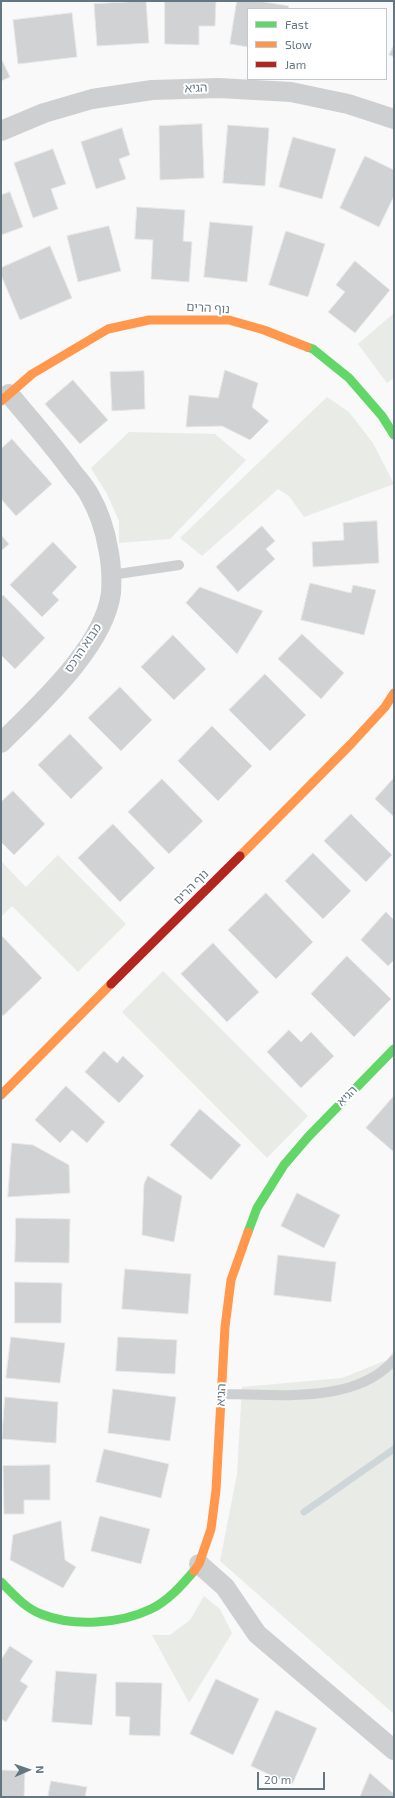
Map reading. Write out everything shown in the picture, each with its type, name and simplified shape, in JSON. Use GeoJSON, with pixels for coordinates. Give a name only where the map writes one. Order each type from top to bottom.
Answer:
{"type":"FeatureCollection","features":[{"type":"Feature","properties":{"kind":"street","name":"הגיא"},"geometry":{"type":"LineString","coordinates":[[1,130],[44,113],[92,99],[152,90],[211,88],[291,92],[348,104],[394,119]]}},
{"type":"Feature","properties":{"kind":"street","name":"נוף הרים"},"geometry":{"type":"LineString","coordinates":[[5,397],[32,374],[69,351],[108,330],[149,320],[229,320],[264,330],[313,349],[349,378],[382,416],[394,435]]}},
{"type":"Feature","properties":{"kind":"street","name":"מבוא הרכס"},"geometry":{"type":"LineString","coordinates":[[1,742],[53,690],[86,649],[101,626],[110,594],[111,575],[111,563],[104,529],[90,496],[65,461],[5,397]]}},
{"type":"Feature","properties":{"kind":"street","name":"נוף הרים"},"geometry":{"type":"LineString","coordinates":[[1,1095],[351,744],[385,707],[394,693]]}},
{"type":"Feature","properties":{"kind":"street","name":"הגיא"},"geometry":{"type":"LineString","coordinates":[[1,1582],[19,1601],[41,1614],[68,1620],[95,1623],[126,1618],[152,1609],[180,1588],[199,1564],[211,1529],[216,1490],[225,1327],[232,1280],[257,1208],[284,1165],[308,1137],[394,1049]]}},
{"type":"Feature","properties":{"kind":"street"},"geometry":{"type":"LineString","coordinates":[[199,1564],[225,1587],[257,1634],[394,1750]]}},
{"type":"Feature","properties":{"kind":"lane"},"geometry":{"type":"LineString","coordinates":[[111,575],[179,565]]}},
{"type":"Feature","properties":{"kind":"lane"},"geometry":{"type":"LineString","coordinates":[[221,1394],[320,1394],[369,1380],[388,1367],[394,1360]]}},
{"type":"Feature","properties":{"kind":"shaded area"},"geometry":{"type":"Polygon","coordinates":[[[394,313],[394,378],[387,383],[358,344],[394,313]]]}},
{"type":"Feature","properties":{"kind":"shaded area"},"geometry":{"type":"Polygon","coordinates":[[[327,397],[349,412],[373,443],[394,484],[304,517],[289,496],[278,489],[202,556],[180,538],[327,397]]]}},
{"type":"Feature","properties":{"kind":"shaded area"},"geometry":{"type":"Polygon","coordinates":[[[129,432],[215,434],[246,460],[170,539],[119,543],[119,521],[107,494],[91,468],[129,432]]]}},
{"type":"Feature","properties":{"kind":"shaded area"},"geometry":{"type":"Polygon","coordinates":[[[58,855],[126,924],[78,972],[12,906],[1,917],[1,861],[26,887],[58,855]]]}},
{"type":"Feature","properties":{"kind":"shaded area"},"geometry":{"type":"Polygon","coordinates":[[[163,971],[308,1116],[267,1158],[122,1012],[163,971]]]}},
{"type":"Feature","properties":{"kind":"shaded area"},"geometry":{"type":"Polygon","coordinates":[[[394,1350],[394,1714],[220,1561],[237,1474],[242,1387],[342,1378],[387,1360],[394,1350]]]}},
{"type":"Feature","properties":{"kind":"shaded area"},"geometry":{"type":"Polygon","coordinates":[[[204,1596],[220,1609],[232,1633],[189,1703],[152,1635],[170,1635],[190,1620],[204,1596]]]}},
{"type":"Feature","properties":{"kind":"building"},"geometry":{"type":"Polygon","coordinates":[[[146,1],[149,43],[97,46],[94,4],[146,1]]]}},
{"type":"Feature","properties":{"kind":"building"},"geometry":{"type":"Polygon","coordinates":[[[165,1],[216,1],[215,26],[199,26],[199,45],[165,44],[165,1]]]}},
{"type":"Feature","properties":{"kind":"building"},"geometry":{"type":"Polygon","coordinates":[[[237,1],[259,1],[289,6],[288,8],[247,8],[247,47],[230,44],[237,1]]]}},
{"type":"Feature","properties":{"kind":"building"},"geometry":{"type":"Polygon","coordinates":[[[72,13],[77,57],[18,64],[13,20],[72,13]]]}},
{"type":"Feature","properties":{"kind":"building"},"geometry":{"type":"Polygon","coordinates":[[[394,45],[394,57],[389,55],[394,45]]]}},
{"type":"Feature","properties":{"kind":"building"},"geometry":{"type":"Polygon","coordinates":[[[1,58],[10,77],[1,81],[1,58]]]}},
{"type":"Feature","properties":{"kind":"building"},"geometry":{"type":"Polygon","coordinates":[[[202,124],[204,178],[160,180],[159,126],[202,124]]]}},
{"type":"Feature","properties":{"kind":"building"},"geometry":{"type":"Polygon","coordinates":[[[228,125],[269,128],[265,186],[223,183],[228,125]]]}},
{"type":"Feature","properties":{"kind":"building"},"geometry":{"type":"Polygon","coordinates":[[[122,128],[130,155],[119,159],[126,179],[96,189],[81,142],[122,128]]]}},
{"type":"Feature","properties":{"kind":"building"},"geometry":{"type":"Polygon","coordinates":[[[293,137],[336,149],[322,199],[279,187],[293,137]]]}},
{"type":"Feature","properties":{"kind":"building"},"geometry":{"type":"Polygon","coordinates":[[[53,149],[66,184],[51,189],[58,209],[33,218],[14,163],[53,149]]]}},
{"type":"Feature","properties":{"kind":"building"},"geometry":{"type":"Polygon","coordinates":[[[365,156],[394,170],[394,196],[379,227],[340,208],[365,156]]]}},
{"type":"Feature","properties":{"kind":"building"},"geometry":{"type":"Polygon","coordinates":[[[10,192],[23,227],[1,235],[1,195],[10,192]]]}},
{"type":"Feature","properties":{"kind":"building"},"geometry":{"type":"Polygon","coordinates":[[[137,207],[185,210],[183,241],[192,242],[189,282],[151,279],[153,240],[135,239],[137,207]]]}},
{"type":"Feature","properties":{"kind":"building"},"geometry":{"type":"Polygon","coordinates":[[[210,222],[253,226],[247,282],[204,277],[210,222]]]}},
{"type":"Feature","properties":{"kind":"building"},"geometry":{"type":"Polygon","coordinates":[[[109,226],[121,271],[78,282],[67,236],[109,226]]]}},
{"type":"Feature","properties":{"kind":"building"},"geometry":{"type":"Polygon","coordinates":[[[286,231],[325,244],[308,297],[269,285],[286,231]]]}},
{"type":"Feature","properties":{"kind":"building"},"geometry":{"type":"Polygon","coordinates":[[[50,246],[72,298],[20,320],[1,275],[1,268],[50,246]]]}},
{"type":"Feature","properties":{"kind":"building"},"geometry":{"type":"Polygon","coordinates":[[[355,261],[390,290],[355,333],[328,312],[345,292],[336,285],[355,261]]]}},
{"type":"Feature","properties":{"kind":"building"},"geometry":{"type":"Polygon","coordinates":[[[225,370],[258,383],[252,407],[269,421],[250,440],[222,426],[186,427],[189,395],[218,398],[225,370]]]}},
{"type":"Feature","properties":{"kind":"building"},"geometry":{"type":"Polygon","coordinates":[[[144,371],[145,409],[112,411],[110,372],[144,371]]]}},
{"type":"Feature","properties":{"kind":"building"},"geometry":{"type":"Polygon","coordinates":[[[73,380],[108,420],[80,444],[45,404],[73,380]]]}},
{"type":"Feature","properties":{"kind":"building"},"geometry":{"type":"Polygon","coordinates":[[[12,439],[52,484],[16,516],[1,499],[1,449],[12,439]]]}},
{"type":"Feature","properties":{"kind":"building"},"geometry":{"type":"Polygon","coordinates":[[[377,521],[379,563],[313,567],[312,542],[344,540],[343,523],[377,521]]]}},
{"type":"Feature","properties":{"kind":"building"},"geometry":{"type":"Polygon","coordinates":[[[262,526],[275,541],[266,549],[275,559],[238,592],[216,567],[262,526]]]}},
{"type":"Feature","properties":{"kind":"building"},"geometry":{"type":"Polygon","coordinates":[[[1,535],[9,544],[1,551],[1,535]]]}},
{"type":"Feature","properties":{"kind":"building"},"geometry":{"type":"Polygon","coordinates":[[[53,542],[77,567],[52,593],[59,600],[42,617],[10,585],[53,542]]]}},
{"type":"Feature","properties":{"kind":"building"},"geometry":{"type":"Polygon","coordinates":[[[310,583],[351,593],[353,585],[376,590],[364,635],[301,620],[310,583]]]}},
{"type":"Feature","properties":{"kind":"building"},"geometry":{"type":"Polygon","coordinates":[[[200,587],[263,611],[237,654],[186,603],[200,587]]]}},
{"type":"Feature","properties":{"kind":"building"},"geometry":{"type":"Polygon","coordinates":[[[3,595],[45,638],[15,669],[1,655],[1,597],[3,595]]]}},
{"type":"Feature","properties":{"kind":"building"},"geometry":{"type":"Polygon","coordinates":[[[302,634],[344,673],[321,699],[278,659],[302,634]]]}},
{"type":"Feature","properties":{"kind":"building"},"geometry":{"type":"Polygon","coordinates":[[[173,635],[206,669],[174,700],[141,667],[173,635]]]}},
{"type":"Feature","properties":{"kind":"building"},"geometry":{"type":"Polygon","coordinates":[[[265,674],[306,715],[270,751],[229,710],[265,674]]]}},
{"type":"Feature","properties":{"kind":"building"},"geometry":{"type":"Polygon","coordinates":[[[120,687],[152,720],[121,751],[88,718],[120,687]]]}},
{"type":"Feature","properties":{"kind":"building"},"geometry":{"type":"Polygon","coordinates":[[[212,726],[252,766],[218,801],[178,761],[212,726]]]}},
{"type":"Feature","properties":{"kind":"building"},"geometry":{"type":"Polygon","coordinates":[[[70,734],[103,768],[71,799],[38,765],[70,734]]]}},
{"type":"Feature","properties":{"kind":"building"},"geometry":{"type":"Polygon","coordinates":[[[394,778],[394,817],[375,799],[394,778]]]}},
{"type":"Feature","properties":{"kind":"building"},"geometry":{"type":"Polygon","coordinates":[[[162,779],[203,821],[169,854],[128,812],[162,779]]]}},
{"type":"Feature","properties":{"kind":"building"},"geometry":{"type":"Polygon","coordinates":[[[13,791],[45,824],[14,855],[1,842],[1,802],[13,791]]]}},
{"type":"Feature","properties":{"kind":"building"},"geometry":{"type":"Polygon","coordinates":[[[351,814],[392,855],[366,882],[324,841],[351,814]]]}},
{"type":"Feature","properties":{"kind":"building"},"geometry":{"type":"Polygon","coordinates":[[[113,824],[155,868],[120,902],[78,858],[113,824]]]}},
{"type":"Feature","properties":{"kind":"building"},"geometry":{"type":"Polygon","coordinates":[[[313,853],[351,891],[323,919],[285,881],[313,853]]]}},
{"type":"Feature","properties":{"kind":"building"},"geometry":{"type":"Polygon","coordinates":[[[266,893],[313,942],[276,979],[228,930],[266,893]]]}},
{"type":"Feature","properties":{"kind":"building"},"geometry":{"type":"Polygon","coordinates":[[[386,912],[394,920],[394,960],[388,966],[361,940],[386,912]]]}},
{"type":"Feature","properties":{"kind":"building"},"geometry":{"type":"Polygon","coordinates":[[[1,935],[42,978],[3,1016],[1,1013],[1,935]]]}},
{"type":"Feature","properties":{"kind":"building"},"geometry":{"type":"Polygon","coordinates":[[[213,943],[259,992],[227,1022],[181,974],[213,943]]]}},
{"type":"Feature","properties":{"kind":"building"},"geometry":{"type":"Polygon","coordinates":[[[347,956],[391,999],[354,1037],[311,994],[347,956]]]}},
{"type":"Feature","properties":{"kind":"building"},"geometry":{"type":"Polygon","coordinates":[[[289,1030],[301,1042],[311,1032],[334,1056],[301,1088],[267,1052],[289,1030]]]}},
{"type":"Feature","properties":{"kind":"building"},"geometry":{"type":"Polygon","coordinates":[[[104,1051],[117,1063],[123,1056],[144,1076],[119,1103],[85,1072],[104,1051]]]}},
{"type":"Feature","properties":{"kind":"building"},"geometry":{"type":"Polygon","coordinates":[[[66,1086],[105,1122],[87,1143],[72,1130],[60,1143],[35,1120],[66,1086]]]}},
{"type":"Feature","properties":{"kind":"building"},"geometry":{"type":"Polygon","coordinates":[[[393,1097],[394,1098],[394,1152],[366,1128],[393,1097]]]}},
{"type":"Feature","properties":{"kind":"building"},"geometry":{"type":"Polygon","coordinates":[[[200,1109],[241,1145],[211,1180],[170,1145],[200,1109]]]}},
{"type":"Feature","properties":{"kind":"building"},"geometry":{"type":"Polygon","coordinates":[[[12,1143],[33,1145],[69,1165],[70,1193],[8,1197],[12,1143]]]}},
{"type":"Feature","properties":{"kind":"building"},"geometry":{"type":"Polygon","coordinates":[[[148,1176],[182,1196],[174,1242],[142,1235],[144,1184],[148,1176]]]}},
{"type":"Feature","properties":{"kind":"building"},"geometry":{"type":"Polygon","coordinates":[[[297,1193],[340,1215],[324,1248],[281,1226],[297,1193]]]}},
{"type":"Feature","properties":{"kind":"building"},"geometry":{"type":"Polygon","coordinates":[[[16,1218],[70,1219],[69,1263],[15,1262],[16,1218]]]}},
{"type":"Feature","properties":{"kind":"building"},"geometry":{"type":"Polygon","coordinates":[[[278,1255],[336,1262],[331,1302],[274,1295],[278,1255]]]}},
{"type":"Feature","properties":{"kind":"building"},"geometry":{"type":"Polygon","coordinates":[[[125,1269],[191,1274],[188,1314],[122,1309],[125,1269]]]}},
{"type":"Feature","properties":{"kind":"building"},"geometry":{"type":"Polygon","coordinates":[[[15,1282],[62,1283],[61,1323],[15,1323],[15,1282]]]}},
{"type":"Feature","properties":{"kind":"building"},"geometry":{"type":"Polygon","coordinates":[[[11,1337],[65,1343],[60,1383],[6,1378],[11,1337]]]}},
{"type":"Feature","properties":{"kind":"building"},"geometry":{"type":"Polygon","coordinates":[[[118,1337],[177,1340],[175,1374],[116,1371],[118,1337]]]}},
{"type":"Feature","properties":{"kind":"building"},"geometry":{"type":"Polygon","coordinates":[[[113,1389],[176,1397],[170,1441],[108,1433],[113,1389]]]}},
{"type":"Feature","properties":{"kind":"building"},"geometry":{"type":"Polygon","coordinates":[[[5,1397],[58,1402],[56,1443],[2,1439],[5,1397]]]}},
{"type":"Feature","properties":{"kind":"building"},"geometry":{"type":"Polygon","coordinates":[[[104,1449],[169,1464],[161,1498],[96,1482],[104,1449]]]}},
{"type":"Feature","properties":{"kind":"building"},"geometry":{"type":"Polygon","coordinates":[[[50,1465],[50,1500],[24,1500],[24,1514],[4,1514],[3,1466],[50,1465]]]}},
{"type":"Feature","properties":{"kind":"building"},"geometry":{"type":"Polygon","coordinates":[[[100,1516],[150,1529],[141,1564],[91,1551],[100,1516]]]}},
{"type":"Feature","properties":{"kind":"building"},"geometry":{"type":"Polygon","coordinates":[[[61,1521],[65,1560],[76,1567],[63,1588],[10,1560],[13,1535],[61,1521]]]}},
{"type":"Feature","properties":{"kind":"building"},"geometry":{"type":"Polygon","coordinates":[[[10,1646],[33,1661],[20,1681],[28,1686],[6,1722],[1,1719],[1,1660],[10,1646]]]}},
{"type":"Feature","properties":{"kind":"building"},"geometry":{"type":"Polygon","coordinates":[[[56,1671],[97,1674],[92,1725],[52,1722],[56,1671]]]}},
{"type":"Feature","properties":{"kind":"building"},"geometry":{"type":"Polygon","coordinates":[[[216,1679],[259,1699],[233,1755],[190,1734],[216,1679]]]}},
{"type":"Feature","properties":{"kind":"building"},"geometry":{"type":"Polygon","coordinates":[[[116,1682],[162,1683],[160,1736],[129,1735],[130,1717],[116,1716],[116,1682]]]}},
{"type":"Feature","properties":{"kind":"building"},"geometry":{"type":"Polygon","coordinates":[[[276,1710],[317,1728],[292,1785],[251,1766],[276,1710]]]}},
{"type":"Feature","properties":{"kind":"building"},"geometry":{"type":"Polygon","coordinates":[[[1,1770],[25,1771],[24,1797],[1,1797],[1,1770]]]}},
{"type":"Feature","properties":{"kind":"building"},"geometry":{"type":"Polygon","coordinates":[[[370,1773],[394,1794],[394,1797],[360,1797],[370,1773]]]}},
{"type":"Feature","properties":{"kind":"building"},"geometry":{"type":"Polygon","coordinates":[[[51,1781],[87,1787],[85,1797],[48,1797],[51,1781]]]}},
{"type":"Feature","properties":{"kind":"waterway"},"geometry":{"type":"LineString","coordinates":[[304,1512],[394,1449]]}},
{"type":"Feature","properties":{"kind":"traffic: fast"},"geometry":{"type":"LineString","coordinates":[[307,347],[313,349],[349,378],[382,416],[394,435]]}},
{"type":"Feature","properties":{"kind":"traffic: fast"},"geometry":{"type":"LineString","coordinates":[[248,1232],[257,1208],[284,1165],[308,1137],[394,1049]]}},
{"type":"Feature","properties":{"kind":"traffic: fast"},"geometry":{"type":"LineString","coordinates":[[1,1582],[24,1604],[41,1614],[67,1621],[96,1622],[125,1618],[157,1606],[180,1587],[194,1571]]}},
{"type":"Feature","properties":{"kind":"traffic: slow"},"geometry":{"type":"LineString","coordinates":[[1,401],[32,374],[108,329],[149,320],[229,320],[264,330],[307,347]]}},
{"type":"Feature","properties":{"kind":"traffic: slow"},"geometry":{"type":"LineString","coordinates":[[240,856],[351,744],[385,707],[394,693]]}},
{"type":"Feature","properties":{"kind":"traffic: slow"},"geometry":{"type":"LineString","coordinates":[[1,1095],[111,984]]}},
{"type":"Feature","properties":{"kind":"traffic: slow"},"geometry":{"type":"LineString","coordinates":[[194,1571],[199,1564],[211,1529],[216,1490],[225,1327],[231,1280],[248,1232]]}},
{"type":"Feature","properties":{"kind":"traffic: jam"},"geometry":{"type":"LineString","coordinates":[[111,984],[240,856]]}}]}
